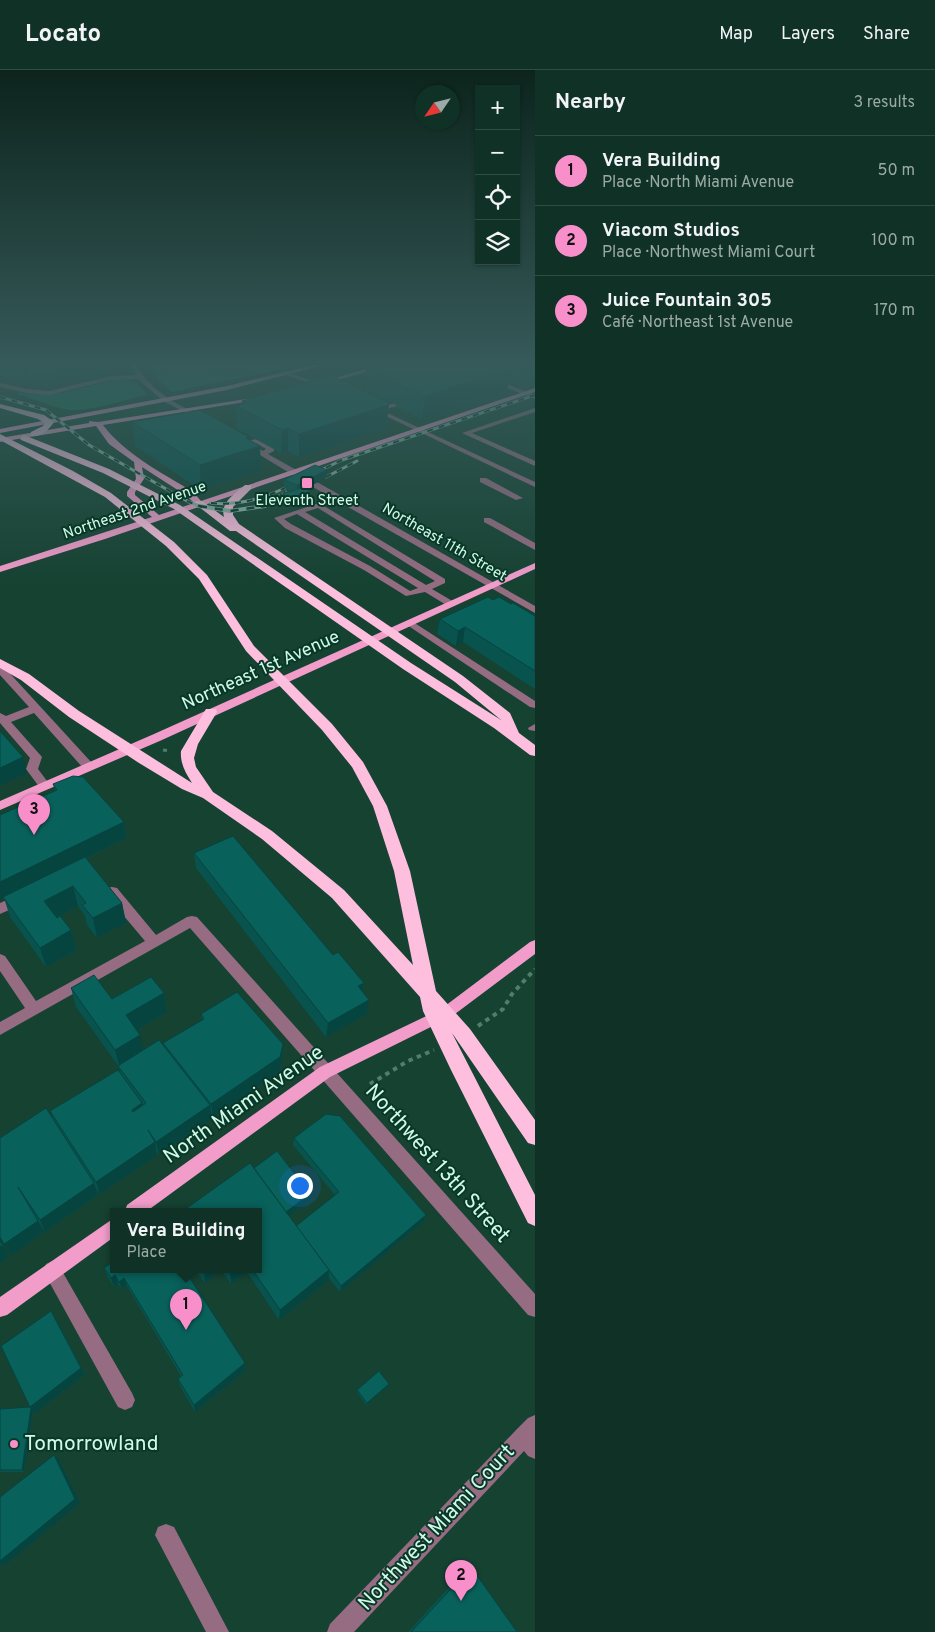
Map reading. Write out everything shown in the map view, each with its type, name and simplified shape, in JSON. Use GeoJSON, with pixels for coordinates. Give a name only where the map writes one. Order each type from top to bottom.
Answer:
{"type":"FeatureCollection","features":[{"type":"Feature","properties":{"kind":"highway"},"geometry":{"type":"LineString","coordinates":[[0,438],[82,479],[121,504],[170,544],[203,577],[250,648],[292,693],[311,709],[362,771],[380,806],[402,871],[432,1011],[456,1064],[535,1216]]}},
{"type":"Feature","properties":{"kind":"highway"},"geometry":{"type":"LineString","coordinates":[[22,438],[112,474],[178,507],[407,666],[515,736],[535,752]]}},
{"type":"Feature","properties":{"kind":"highway"},"geometry":{"type":"LineString","coordinates":[[248,487],[231,500],[226,510],[229,518],[247,534],[440,664],[505,716],[515,736]]}},
{"type":"Feature","properties":{"kind":"highway"},"geometry":{"type":"LineString","coordinates":[[199,503],[232,528],[247,534]]}},
{"type":"Feature","properties":{"kind":"highway"},"geometry":{"type":"LineString","coordinates":[[0,663],[25,677],[74,714],[128,749],[187,786],[208,795],[267,835],[338,894],[464,1035],[535,1136]]}},
{"type":"Feature","properties":{"kind":"highway"},"geometry":{"type":"LineString","coordinates":[[208,795],[193,776],[188,765],[187,754],[190,743],[205,724],[211,712]]}},
{"type":"Feature","properties":{"kind":"main road"},"geometry":{"type":"LineString","coordinates":[[109,438],[115,445],[138,462],[190,494],[199,503]]}},
{"type":"Feature","properties":{"kind":"main road","name":"Northeast 2nd Avenue"},"geometry":{"type":"LineString","coordinates":[[0,570],[392,438]]}},
{"type":"Feature","properties":{"kind":"main road"},"geometry":{"type":"LineString","coordinates":[[138,462],[140,479],[130,492],[130,496],[158,518]]}},
{"type":"Feature","properties":{"kind":"main road","name":"Northeast 1st Avenue"},"geometry":{"type":"LineString","coordinates":[[0,806],[535,566]]}},
{"type":"Feature","properties":{"kind":"main road","name":"North Miami Avenue"},"geometry":{"type":"LineString","coordinates":[[137,1208],[325,1072],[446,1013],[535,946]]}},
{"type":"Feature","properties":{"kind":"main road"},"geometry":{"type":"LineString","coordinates":[[0,1308],[110,1229]]}},
{"type":"Feature","properties":{"kind":"street"},"geometry":{"type":"LineString","coordinates":[[436,438],[535,485]]}},
{"type":"Feature","properties":{"kind":"street"},"geometry":{"type":"LineString","coordinates":[[477,438],[535,464]]}},
{"type":"Feature","properties":{"kind":"street"},"geometry":{"type":"LineString","coordinates":[[461,450],[484,441]]}},
{"type":"Feature","properties":{"kind":"street"},"geometry":{"type":"LineString","coordinates":[[243,442],[304,478]]}},
{"type":"Feature","properties":{"kind":"street"},"geometry":{"type":"LineString","coordinates":[[503,469],[482,480],[519,498]]}},
{"type":"Feature","properties":{"kind":"street","name":"Northeast 11th Street"},"geometry":{"type":"LineString","coordinates":[[314,484],[535,610]]}},
{"type":"Feature","properties":{"kind":"street"},"geometry":{"type":"LineString","coordinates":[[319,505],[442,581],[409,594],[368,568],[288,526],[278,518],[339,498]]}},
{"type":"Feature","properties":{"kind":"street"},"geometry":{"type":"LineString","coordinates":[[298,511],[451,604]]}},
{"type":"Feature","properties":{"kind":"street"},"geometry":{"type":"LineString","coordinates":[[487,520],[535,547]]}},
{"type":"Feature","properties":{"kind":"street"},"geometry":{"type":"LineString","coordinates":[[410,623],[534,705]]}},
{"type":"Feature","properties":{"kind":"street"},"geometry":{"type":"LineString","coordinates":[[0,669],[88,766]]}},
{"type":"Feature","properties":{"kind":"street"},"geometry":{"type":"LineString","coordinates":[[35,709],[2,718],[36,757],[32,770],[44,785]]}},
{"type":"Feature","properties":{"kind":"street"},"geometry":{"type":"LineString","coordinates":[[0,1029],[154,942],[107,885]]}},
{"type":"Feature","properties":{"kind":"street"},"geometry":{"type":"LineString","coordinates":[[0,909],[35,891]]}},
{"type":"Feature","properties":{"kind":"street","name":"Northwest 13th Street"},"geometry":{"type":"LineString","coordinates":[[154,942],[192,921],[535,1308]]}},
{"type":"Feature","properties":{"kind":"street"},"geometry":{"type":"LineString","coordinates":[[0,960],[34,1010]]}},
{"type":"Feature","properties":{"kind":"street"},"geometry":{"type":"LineString","coordinates":[[52,1270],[125,1400]]}},
{"type":"Feature","properties":{"kind":"street","name":"Northwest Miami Court"},"geometry":{"type":"LineString","coordinates":[[338,1632],[531,1436]]}},
{"type":"Feature","properties":{"kind":"street"},"geometry":{"type":"LineString","coordinates":[[166,1535],[218,1632]]}},
{"type":"Feature","properties":{"kind":"path"},"geometry":{"type":"LineString","coordinates":[[260,504],[289,490]]}},
{"type":"Feature","properties":{"kind":"path"},"geometry":{"type":"LineString","coordinates":[[163,750],[170,751]]}},
{"type":"Feature","properties":{"kind":"path"},"geometry":{"type":"LineString","coordinates":[[478,1026],[503,1009],[512,994],[535,969]]}},
{"type":"Feature","properties":{"kind":"path"},"geometry":{"type":"LineString","coordinates":[[370,1084],[408,1061],[441,1047]]}},
{"type":"Feature","properties":{"kind":"building"},"geometry":{"type":"Polygon","coordinates":[[[157,438],[246,438],[260,446],[200,465],[157,438]]]}},
{"type":"Feature","properties":{"kind":"building"},"geometry":{"type":"Polygon","coordinates":[[[315,465],[327,470],[297,485],[284,480],[315,465]]]}},
{"type":"Feature","properties":{"kind":"building"},"geometry":{"type":"Polygon","coordinates":[[[304,487],[311,491],[289,498],[283,494],[304,487]]]}},
{"type":"Feature","properties":{"kind":"building"},"geometry":{"type":"Polygon","coordinates":[[[488,597],[493,600],[499,597],[535,616],[535,671],[465,627],[458,631],[440,619],[488,597]]]}},
{"type":"Feature","properties":{"kind":"building"},"geometry":{"type":"Polygon","coordinates":[[[0,731],[23,757],[0,768],[0,731]]]}},
{"type":"Feature","properties":{"kind":"building"},"geometry":{"type":"Polygon","coordinates":[[[73,776],[83,777],[124,822],[0,882],[0,815],[57,790],[53,784],[73,776]]]}},
{"type":"Feature","properties":{"kind":"building"},"geometry":{"type":"Polygon","coordinates":[[[233,836],[333,955],[338,952],[364,983],[358,986],[369,1000],[328,1023],[194,853],[233,836]]]}},
{"type":"Feature","properties":{"kind":"building"},"geometry":{"type":"Polygon","coordinates":[[[85,857],[122,903],[93,918],[82,905],[86,903],[73,886],[44,901],[57,918],[60,916],[71,930],[40,948],[3,897],[85,857]]]}},
{"type":"Feature","properties":{"kind":"building"},"geometry":{"type":"Polygon","coordinates":[[[94,975],[112,999],[151,977],[164,993],[126,1015],[140,1035],[115,1050],[71,988],[94,975]]]}},
{"type":"Feature","properties":{"kind":"building"},"geometry":{"type":"Polygon","coordinates":[[[237,992],[283,1044],[280,1057],[211,1104],[163,1043],[204,1019],[201,1014],[237,992]]]}},
{"type":"Feature","properties":{"kind":"building"},"geometry":{"type":"Polygon","coordinates":[[[159,1040],[210,1105],[156,1142],[148,1130],[155,1142],[96,1182],[50,1111],[118,1070],[142,1103],[132,1110],[133,1112],[146,1103],[118,1066],[159,1040]]]}},
{"type":"Feature","properties":{"kind":"building"},"geometry":{"type":"Polygon","coordinates":[[[46,1108],[94,1183],[40,1220],[18,1187],[38,1221],[4,1244],[0,1237],[0,1138],[46,1108]]]}},
{"type":"Feature","properties":{"kind":"building"},"geometry":{"type":"Polygon","coordinates":[[[326,1114],[340,1116],[426,1215],[341,1286],[296,1226],[339,1192],[294,1138],[326,1114]]]}},
{"type":"Feature","properties":{"kind":"building"},"geometry":{"type":"Polygon","coordinates":[[[277,1151],[310,1194],[286,1212],[254,1168],[277,1151]]]}},
{"type":"Feature","properties":{"kind":"building"},"geometry":{"type":"Polygon","coordinates":[[[250,1163],[329,1270],[280,1310],[255,1273],[262,1273],[262,1208],[187,1208],[250,1163]]]}},
{"type":"Feature","properties":{"kind":"building"},"geometry":{"type":"Polygon","coordinates":[[[110,1264],[110,1273],[187,1273],[245,1363],[194,1405],[178,1379],[183,1375],[124,1278],[119,1282],[115,1275],[111,1278],[104,1268],[110,1264]]]}},
{"type":"Feature","properties":{"kind":"building"},"geometry":{"type":"Polygon","coordinates":[[[51,1311],[81,1368],[30,1407],[1,1346],[51,1311]]]}},
{"type":"Feature","properties":{"kind":"building"},"geometry":{"type":"Polygon","coordinates":[[[379,1371],[389,1384],[367,1403],[357,1390],[379,1371]]]}},
{"type":"Feature","properties":{"kind":"building","name":"Tomorrowland"},"geometry":{"type":"Polygon","coordinates":[[[30,1407],[22,1470],[0,1470],[0,1409],[30,1407]]]}},
{"type":"Feature","properties":{"kind":"building"},"geometry":{"type":"Polygon","coordinates":[[[54,1455],[75,1499],[0,1561],[0,1497],[54,1455]]]}},
{"type":"Feature","properties":{"kind":"building"},"geometry":{"type":"Polygon","coordinates":[[[471,1567],[517,1632],[411,1632],[471,1567]]]}},
{"type":"Feature","properties":{"kind":"railway"},"geometry":{"type":"LineString","coordinates":[[80,438],[89,445],[189,502],[200,506]]}},
{"type":"Feature","properties":{"kind":"railway"},"geometry":{"type":"LineString","coordinates":[[315,473],[342,460],[408,438]]}},
{"type":"Feature","properties":{"kind":"railway"},"geometry":{"type":"LineString","coordinates":[[326,477],[357,461]]}},
{"type":"Feature","properties":{"kind":"railway"},"geometry":{"type":"LineString","coordinates":[[211,503],[221,504],[249,501],[285,488]]}},
{"type":"Feature","properties":{"kind":"railway"},"geometry":{"type":"LineString","coordinates":[[263,506],[296,493]]}},
{"type":"Feature","properties":{"kind":"railway"},"geometry":{"type":"LineString","coordinates":[[200,506],[230,511],[263,506]]}},
{"type":"Feature","properties":{"kind":"place","name":"Eleventh Street"},"geometry":{"type":"Point","coordinates":[307,483]}},
{"type":"Feature","properties":{"kind":"place","name":"Juice Fountain 305"},"geometry":{"type":"Point","coordinates":[34,835]}},
{"type":"Feature","properties":{"kind":"place","name":"Vera Building"},"geometry":{"type":"Point","coordinates":[186,1330]}},
{"type":"Feature","properties":{"kind":"place","name":"Tomorrowland"},"geometry":{"type":"Point","coordinates":[14,1444]}},
{"type":"Feature","properties":{"kind":"place","name":"Viacom Studios"},"geometry":{"type":"Point","coordinates":[461,1601]}}]}
